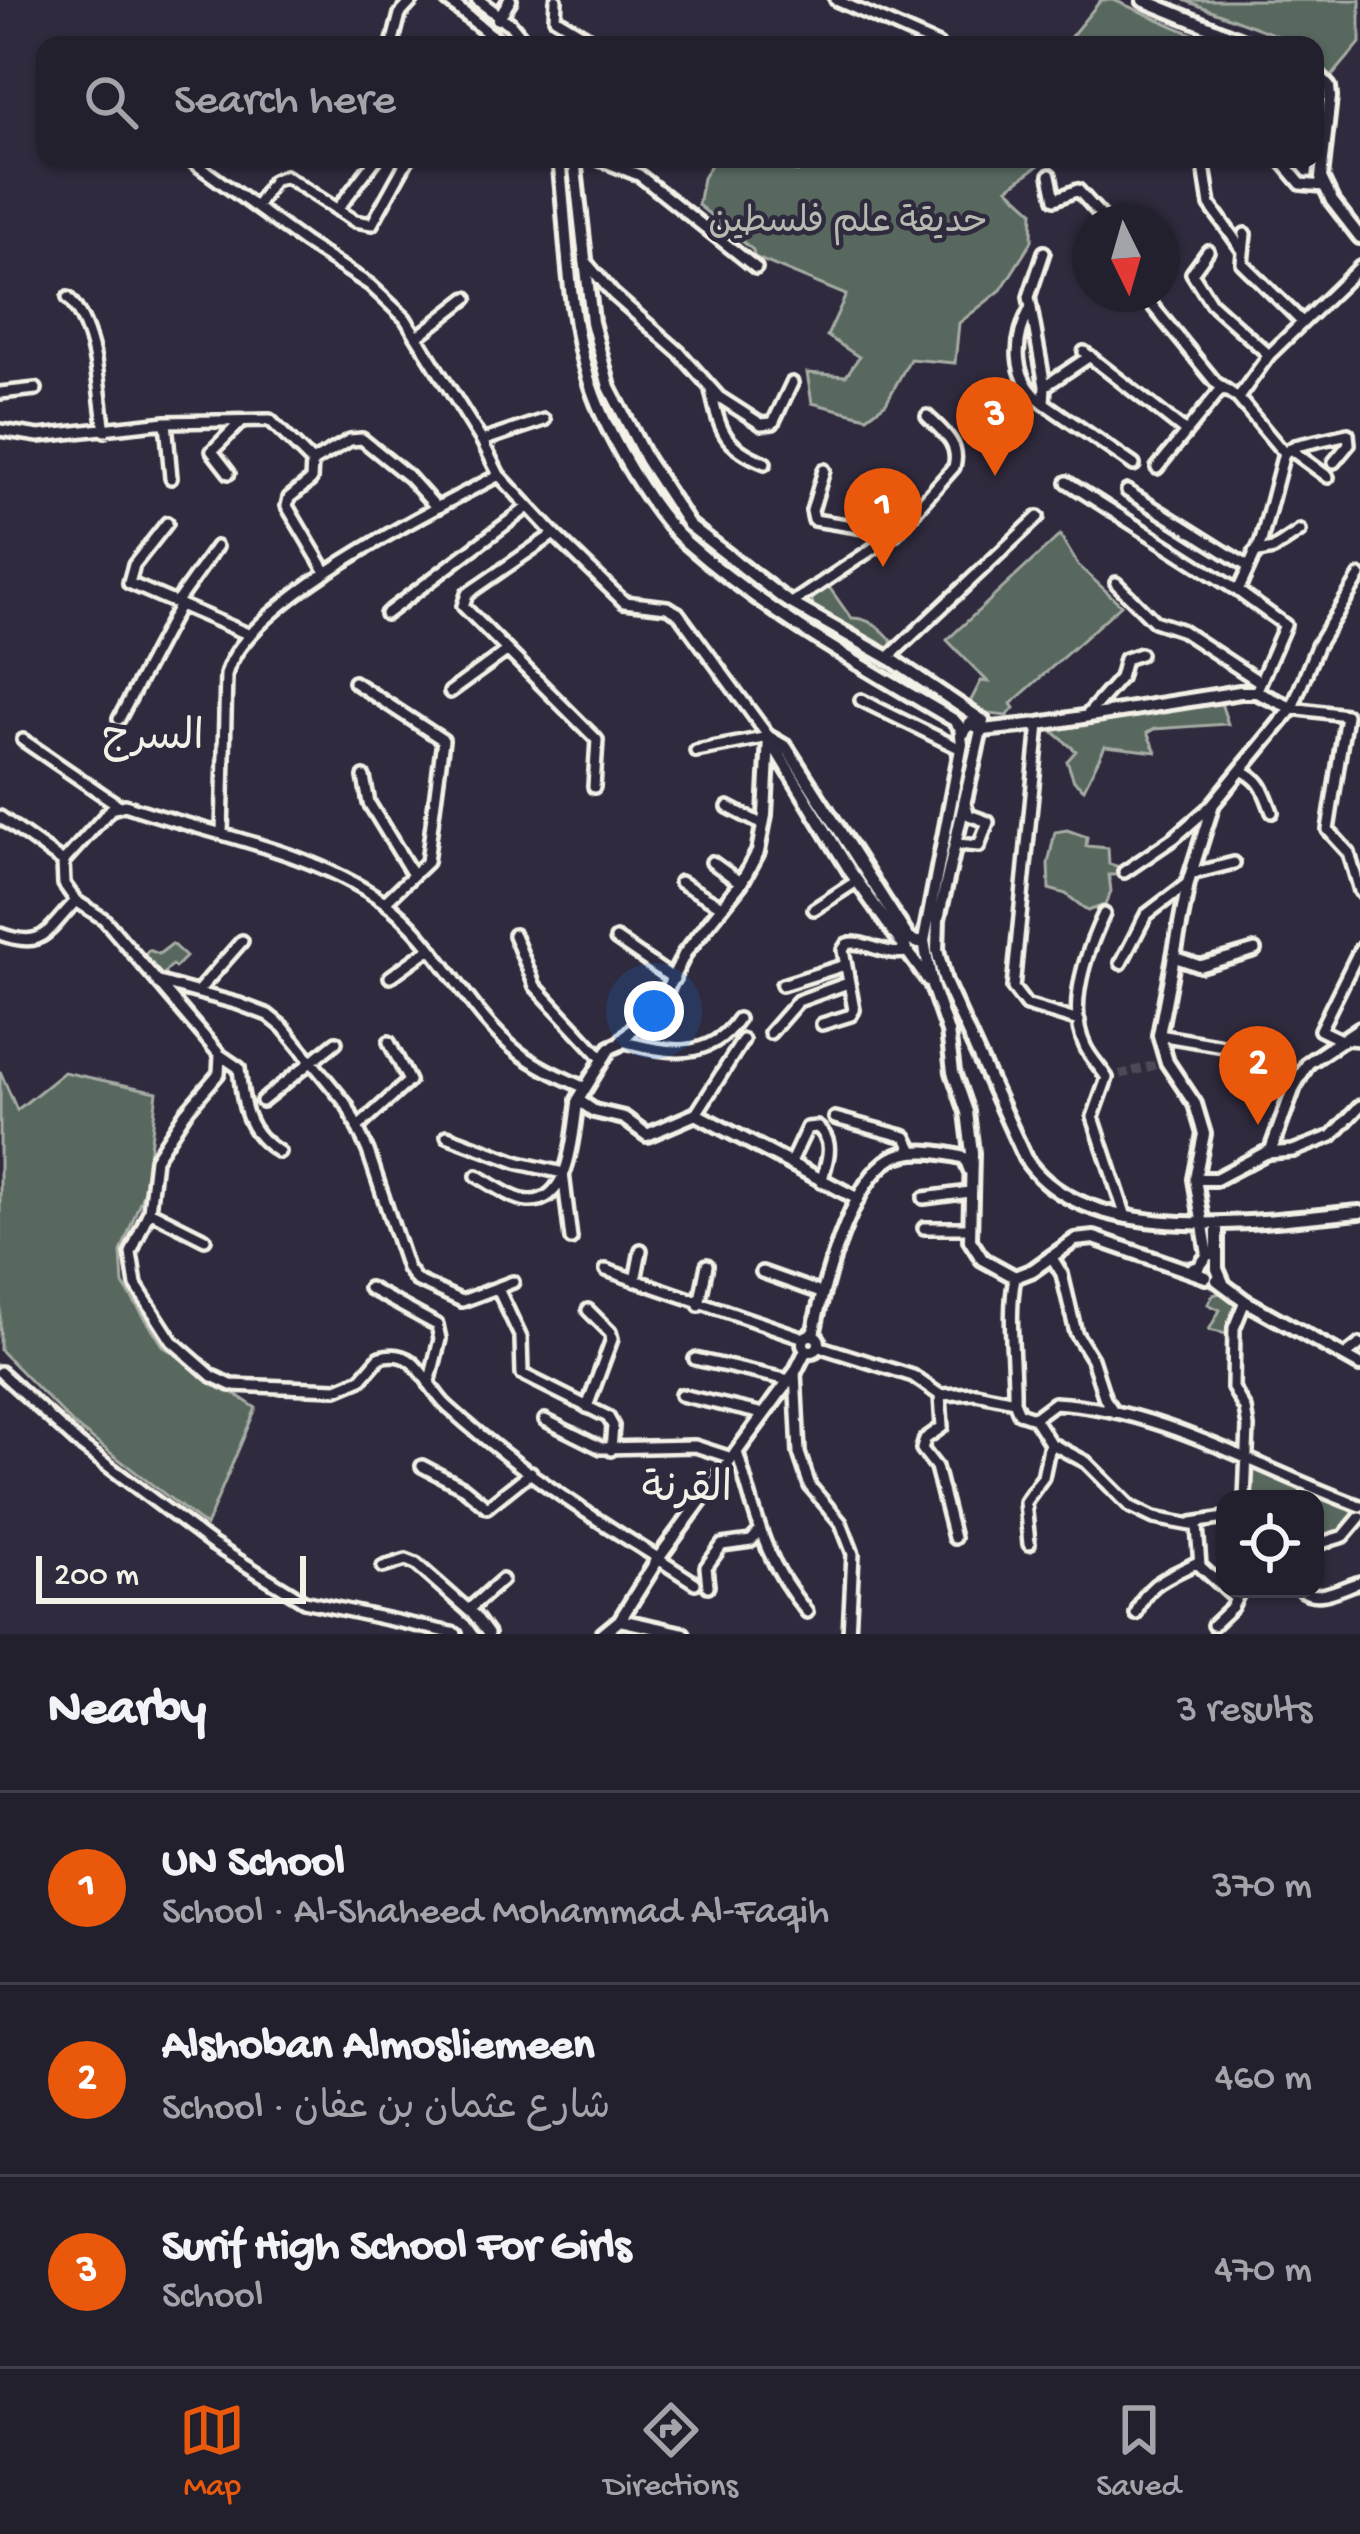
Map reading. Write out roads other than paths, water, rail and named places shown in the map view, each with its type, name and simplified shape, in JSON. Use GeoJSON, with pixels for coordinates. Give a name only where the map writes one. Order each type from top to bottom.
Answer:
{"type":"FeatureCollection","features":[{"type":"Feature","properties":{"kind":"main road"},"geometry":{"type":"LineString","coordinates":[[448,0],[494,36]]}},
{"type":"Feature","properties":{"kind":"main road"},"geometry":{"type":"LineString","coordinates":[[478,0],[519,36]]}},
{"type":"Feature","properties":{"kind":"main road"},"geometry":{"type":"LineString","coordinates":[[490,32],[510,0]]}},
{"type":"Feature","properties":{"kind":"main road"},"geometry":{"type":"LineString","coordinates":[[1142,0],[1231,36]]}},
{"type":"Feature","properties":{"kind":"main road"},"geometry":{"type":"LineString","coordinates":[[1324,82],[1330,97],[1324,137]]}},
{"type":"Feature","properties":{"kind":"main road"},"geometry":{"type":"LineString","coordinates":[[560,168],[577,323],[593,394],[628,466],[683,539],[787,618],[957,722],[962,746]]}},
{"type":"Feature","properties":{"kind":"main road"},"geometry":{"type":"LineString","coordinates":[[575,168],[592,322],[609,388],[689,526],[792,604],[888,658],[983,722],[930,951]]}},
{"type":"Feature","properties":{"kind":"main road"},"geometry":{"type":"LineString","coordinates":[[1321,168],[1324,186],[1360,237]]}},
{"type":"Feature","properties":{"kind":"main road"},"geometry":{"type":"LineString","coordinates":[[933,991],[930,951],[944,830],[967,725],[976,724],[983,730],[1039,724],[1258,687],[1292,708],[1213,804],[1190,878],[1174,957],[1160,1034],[1167,1062],[1195,1104],[1204,1134],[1195,1178],[1208,1255],[1198,1268],[1186,1270]]}},
{"type":"Feature","properties":{"kind":"main road"},"geometry":{"type":"LineString","coordinates":[[769,737],[763,825],[758,851],[741,884],[685,953],[674,979],[602,1058],[580,1094],[594,1111],[624,1118],[647,1135],[696,1114],[857,1198]]}},
{"type":"Feature","properties":{"kind":"main road"},"geometry":{"type":"LineString","coordinates":[[769,737],[857,881],[904,940],[930,951],[1037,1175],[1120,1226],[1201,1225],[1360,1212]]}},
{"type":"Feature","properties":{"kind":"main road"},"geometry":{"type":"LineString","coordinates":[[769,737],[786,747],[933,991],[948,1033],[952,1072],[967,1112],[970,1240],[982,1259],[1015,1277],[1075,1240],[1094,1238],[1128,1247],[1217,1278],[1245,1301],[1360,1365]]}},
{"type":"Feature","properties":{"kind":"main road"},"geometry":{"type":"LineString","coordinates":[[944,830],[948,841],[957,844]]}},
{"type":"Feature","properties":{"kind":"main road"},"geometry":{"type":"LineString","coordinates":[[933,991],[939,987],[951,993]]}},
{"type":"Feature","properties":{"kind":"main road"},"geometry":{"type":"LineString","coordinates":[[1195,1178],[1213,1180],[1268,1153],[1306,1066],[1350,1040],[1360,1028]]}},
{"type":"Feature","properties":{"kind":"main road"},"geometry":{"type":"LineString","coordinates":[[955,1155],[971,1141]]}},
{"type":"Feature","properties":{"kind":"main road"},"geometry":{"type":"LineString","coordinates":[[628,1626],[658,1558],[792,1376],[810,1342],[821,1293],[857,1198],[888,1160],[913,1150],[965,1158],[971,1174]]}},
{"type":"Feature","properties":{"kind":"main road"},"geometry":{"type":"LineString","coordinates":[[1217,1224],[1217,1278]]}},
{"type":"Feature","properties":{"kind":"main road"},"geometry":{"type":"LineString","coordinates":[[1120,1226],[1120,1241],[1128,1247]]}},
{"type":"Feature","properties":{"kind":"main road"},"geometry":{"type":"LineString","coordinates":[[602,1634],[628,1626],[683,1634]]}},
{"type":"Feature","properties":{"kind":"street"},"geometry":{"type":"LineString","coordinates":[[394,36],[400,14],[413,0]]}},
{"type":"Feature","properties":{"kind":"street"},"geometry":{"type":"LineString","coordinates":[[556,0],[556,18],[585,36]]}},
{"type":"Feature","properties":{"kind":"street"},"geometry":{"type":"LineString","coordinates":[[836,0],[918,36]]}},
{"type":"Feature","properties":{"kind":"street"},"geometry":{"type":"LineString","coordinates":[[486,36],[490,32]]}},
{"type":"Feature","properties":{"kind":"street"},"geometry":{"type":"LineString","coordinates":[[202,168],[370,285],[405,318],[499,475],[528,507],[624,602],[668,608],[678,614],[769,737],[696,751]]}},
{"type":"Feature","properties":{"kind":"street"},"geometry":{"type":"LineString","coordinates":[[337,209],[369,168]]}},
{"type":"Feature","properties":{"kind":"street"},"geometry":{"type":"LineString","coordinates":[[256,207],[273,181],[285,176],[356,221],[372,224],[403,168]]}},
{"type":"Feature","properties":{"kind":"street"},"geometry":{"type":"LineString","coordinates":[[621,168],[639,175],[756,268]]}},
{"type":"Feature","properties":{"kind":"street"},"geometry":{"type":"LineString","coordinates":[[1204,168],[1210,205],[1243,251]]}},
{"type":"Feature","properties":{"kind":"street"},"geometry":{"type":"LineString","coordinates":[[1288,168],[1301,184],[1324,186]]}},
{"type":"Feature","properties":{"kind":"street"},"geometry":{"type":"LineString","coordinates":[[1050,175],[1055,199],[1078,190],[1091,204]]}},
{"type":"Feature","properties":{"kind":"street"},"geometry":{"type":"LineString","coordinates":[[1245,234],[1242,263],[1302,322]]}},
{"type":"Feature","properties":{"kind":"street"},"geometry":{"type":"LineString","coordinates":[[1208,251],[1192,273],[1211,303],[1269,355]]}},
{"type":"Feature","properties":{"kind":"street"},"geometry":{"type":"LineString","coordinates":[[1043,253],[1030,297],[1044,403]]}},
{"type":"Feature","properties":{"kind":"street"},"geometry":{"type":"LineString","coordinates":[[585,261],[711,390],[767,425],[792,383]]}},
{"type":"Feature","properties":{"kind":"street"},"geometry":{"type":"LineString","coordinates":[[1238,398],[1269,355],[1360,267]]}},
{"type":"Feature","properties":{"kind":"street"},"geometry":{"type":"LineString","coordinates":[[68,298],[88,334],[106,430]]}},
{"type":"Feature","properties":{"kind":"street"},"geometry":{"type":"LineString","coordinates":[[417,337],[467,298]]}},
{"type":"Feature","properties":{"kind":"street"},"geometry":{"type":"LineString","coordinates":[[1031,308],[1017,337],[1027,387],[1134,465]]}},
{"type":"Feature","properties":{"kind":"street"},"geometry":{"type":"LineString","coordinates":[[1158,312],[1222,388],[1238,398],[1287,451],[1328,477]]}},
{"type":"Feature","properties":{"kind":"street"},"geometry":{"type":"LineString","coordinates":[[1045,386],[1087,354],[1186,432]]}},
{"type":"Feature","properties":{"kind":"street"},"geometry":{"type":"LineString","coordinates":[[1156,468],[1222,388]]}},
{"type":"Feature","properties":{"kind":"street"},"geometry":{"type":"LineString","coordinates":[[0,393],[36,389]]}},
{"type":"Feature","properties":{"kind":"street"},"geometry":{"type":"LineString","coordinates":[[711,390],[718,424],[728,442],[765,463]]}},
{"type":"Feature","properties":{"kind":"street"},"geometry":{"type":"LineString","coordinates":[[792,604],[896,533],[956,461],[953,444],[927,416]]}},
{"type":"Feature","properties":{"kind":"street"},"geometry":{"type":"LineString","coordinates":[[2,434],[39,436],[166,422],[265,418],[312,462],[311,480],[286,506],[326,572]]}},
{"type":"Feature","properties":{"kind":"street"},"geometry":{"type":"LineString","coordinates":[[229,473],[212,452],[242,421]]}},
{"type":"Feature","properties":{"kind":"street"},"geometry":{"type":"LineString","coordinates":[[482,441],[544,421]]}},
{"type":"Feature","properties":{"kind":"street"},"geometry":{"type":"LineString","coordinates":[[166,422],[171,478]]}},
{"type":"Feature","properties":{"kind":"street"},"geometry":{"type":"LineString","coordinates":[[1287,451],[1348,434],[1349,444],[1334,462]]}},
{"type":"Feature","properties":{"kind":"street"},"geometry":{"type":"LineString","coordinates":[[312,462],[350,440],[362,439],[409,477],[436,508]]}},
{"type":"Feature","properties":{"kind":"street"},"geometry":{"type":"LineString","coordinates":[[1238,591],[1262,541],[1287,451]]}},
{"type":"Feature","properties":{"kind":"street"},"geometry":{"type":"LineString","coordinates":[[824,470],[812,511],[814,520],[896,533]]}},
{"type":"Feature","properties":{"kind":"street"},"geometry":{"type":"LineString","coordinates":[[222,834],[226,675],[250,635],[326,572],[499,475]]}},
{"type":"Feature","properties":{"kind":"street"},"geometry":{"type":"LineString","coordinates":[[1067,482],[1285,625],[1258,687],[1181,630],[1154,621],[1116,583]]}},
{"type":"Feature","properties":{"kind":"street"},"geometry":{"type":"LineString","coordinates":[[1126,491],[1247,566]]}},
{"type":"Feature","properties":{"kind":"street"},"geometry":{"type":"LineString","coordinates":[[386,614],[528,507]]}},
{"type":"Feature","properties":{"kind":"street"},"geometry":{"type":"LineString","coordinates":[[888,658],[1038,517]]}},
{"type":"Feature","properties":{"kind":"street"},"geometry":{"type":"LineString","coordinates":[[167,523],[134,565],[128,580],[131,585],[250,635]]}},
{"type":"Feature","properties":{"kind":"street"},"geometry":{"type":"LineString","coordinates":[[1254,554],[1275,548],[1300,531]]}},
{"type":"Feature","properties":{"kind":"street"},"geometry":{"type":"LineString","coordinates":[[554,534],[464,598],[466,611],[597,740],[594,787]]}},
{"type":"Feature","properties":{"kind":"street"},"geometry":{"type":"LineString","coordinates":[[119,718],[178,603],[216,547]]}},
{"type":"Feature","properties":{"kind":"street"},"geometry":{"type":"LineString","coordinates":[[1360,576],[1317,646],[1292,708],[1360,713]]}},
{"type":"Feature","properties":{"kind":"street"},"geometry":{"type":"LineString","coordinates":[[450,692],[505,652]]}},
{"type":"Feature","properties":{"kind":"street"},"geometry":{"type":"LineString","coordinates":[[1088,714],[1120,678],[1125,658],[1139,654]]}},
{"type":"Feature","properties":{"kind":"street"},"geometry":{"type":"LineString","coordinates":[[354,682],[443,740],[427,862],[385,902]]}},
{"type":"Feature","properties":{"kind":"street"},"geometry":{"type":"LineString","coordinates":[[861,700],[962,746]]}},
{"type":"Feature","properties":{"kind":"street"},"geometry":{"type":"LineString","coordinates":[[1346,715],[1328,830],[1349,853],[1360,891]]}},
{"type":"Feature","properties":{"kind":"street"},"geometry":{"type":"LineString","coordinates":[[1039,724],[1013,988],[1026,1005],[1078,1022]]}},
{"type":"Feature","properties":{"kind":"street"},"geometry":{"type":"LineString","coordinates":[[23,740],[118,806],[318,866],[385,902],[516,1050],[580,1094],[563,1172],[551,1194],[533,1201],[515,1197],[477,1176]]}},
{"type":"Feature","properties":{"kind":"street"},"geometry":{"type":"LineString","coordinates":[[1241,770],[1266,790],[1272,812]]}},
{"type":"Feature","properties":{"kind":"street"},"geometry":{"type":"LineString","coordinates":[[364,777],[369,803],[413,875]]}},
{"type":"Feature","properties":{"kind":"street"},"geometry":{"type":"LineString","coordinates":[[957,844],[981,844],[985,821],[968,815],[963,801]]}},
{"type":"Feature","properties":{"kind":"street"},"geometry":{"type":"LineString","coordinates":[[1124,872],[1213,804]]}},
{"type":"Feature","properties":{"kind":"street"},"geometry":{"type":"LineString","coordinates":[[118,806],[63,862],[64,884],[76,901],[104,919],[220,1055],[239,1068],[248,1121],[279,1152]]}},
{"type":"Feature","properties":{"kind":"street"},"geometry":{"type":"LineString","coordinates":[[728,807],[763,825]]}},
{"type":"Feature","properties":{"kind":"street"},"geometry":{"type":"LineString","coordinates":[[0,817],[63,862]]}},
{"type":"Feature","properties":{"kind":"street"},"geometry":{"type":"LineString","coordinates":[[712,862],[741,884]]}},
{"type":"Feature","properties":{"kind":"street"},"geometry":{"type":"LineString","coordinates":[[1120,963],[1146,915],[1190,878],[1234,863]]}},
{"type":"Feature","properties":{"kind":"street"},"geometry":{"type":"LineString","coordinates":[[680,881],[723,907]]}},
{"type":"Feature","properties":{"kind":"street"},"geometry":{"type":"LineString","coordinates":[[814,909],[857,881]]}},
{"type":"Feature","properties":{"kind":"street"},"geometry":{"type":"LineString","coordinates":[[0,934],[35,941],[76,901]]}},
{"type":"Feature","properties":{"kind":"street"},"geometry":{"type":"LineString","coordinates":[[1104,914],[1081,982],[1078,1022],[1085,1046],[1107,1078],[1093,1118],[1120,1226]]}},
{"type":"Feature","properties":{"kind":"street"},"geometry":{"type":"LineString","coordinates":[[514,935],[535,986],[602,1058]]}},
{"type":"Feature","properties":{"kind":"street"},"geometry":{"type":"LineString","coordinates":[[616,939],[674,979]]}},
{"type":"Feature","properties":{"kind":"street"},"geometry":{"type":"LineString","coordinates":[[822,1024],[853,1013],[843,950],[853,942],[878,952],[904,940]]}},
{"type":"Feature","properties":{"kind":"street"},"geometry":{"type":"LineString","coordinates":[[198,992],[242,941]]}},
{"type":"Feature","properties":{"kind":"street"},"geometry":{"type":"LineString","coordinates":[[390,977],[429,949]]}},
{"type":"Feature","properties":{"kind":"street"},"geometry":{"type":"LineString","coordinates":[[1350,1040],[1320,1030],[1360,949]]}},
{"type":"Feature","properties":{"kind":"street"},"geometry":{"type":"LineString","coordinates":[[1174,957],[1204,966],[1255,950]]}},
{"type":"Feature","properties":{"kind":"street"},"geometry":{"type":"LineString","coordinates":[[782,985],[845,965]]}},
{"type":"Feature","properties":{"kind":"street"},"geometry":{"type":"LineString","coordinates":[[156,981],[268,1015],[283,1028],[346,1105],[403,1261],[412,1274],[461,1301],[513,1282]]}},
{"type":"Feature","properties":{"kind":"street"},"geometry":{"type":"LineString","coordinates":[[770,1034],[798,1001],[848,983]]}},
{"type":"Feature","properties":{"kind":"street"},"geometry":{"type":"LineString","coordinates":[[622,1041],[665,1053],[694,1050],[718,1041],[738,1019]]}},
{"type":"Feature","properties":{"kind":"street"},"geometry":{"type":"LineString","coordinates":[[1160,1034],[1229,1047]]}},
{"type":"Feature","properties":{"kind":"street"},"geometry":{"type":"LineString","coordinates":[[696,1114],[743,1040]]}},
{"type":"Feature","properties":{"kind":"street"},"geometry":{"type":"LineString","coordinates":[[262,1101],[336,1042]]}},
{"type":"Feature","properties":{"kind":"street"},"geometry":{"type":"LineString","coordinates":[[357,1129],[409,1081],[388,1042]]}},
{"type":"Feature","properties":{"kind":"street"},"geometry":{"type":"LineString","coordinates":[[220,1055],[219,1072],[158,1151],[149,1211],[132,1245],[133,1279],[172,1340],[218,1380],[238,1386],[337,1389],[356,1382],[380,1357],[395,1354],[414,1362],[446,1406],[574,1506],[695,1582]]}},
{"type":"Feature","properties":{"kind":"street"},"geometry":{"type":"LineString","coordinates":[[1268,1153],[1293,1151],[1332,1136],[1360,1106]]}},
{"type":"Feature","properties":{"kind":"street"},"geometry":{"type":"LineString","coordinates":[[835,1118],[906,1137],[913,1150]]}},
{"type":"Feature","properties":{"kind":"street"},"geometry":{"type":"LineString","coordinates":[[790,1164],[806,1128],[817,1127],[829,1145],[821,1182]]}},
{"type":"Feature","properties":{"kind":"street"},"geometry":{"type":"LineString","coordinates":[[447,1136],[519,1163],[563,1172]]}},
{"type":"Feature","properties":{"kind":"street"},"geometry":{"type":"LineString","coordinates":[[563,1172],[571,1238]]}},
{"type":"Feature","properties":{"kind":"street"},"geometry":{"type":"LineString","coordinates":[[924,1198],[970,1192]]}},
{"type":"Feature","properties":{"kind":"street"},"geometry":{"type":"LineString","coordinates":[[149,1211],[205,1239]]}},
{"type":"Feature","properties":{"kind":"street"},"geometry":{"type":"LineString","coordinates":[[924,1228],[969,1228]]}},
{"type":"Feature","properties":{"kind":"street"},"geometry":{"type":"LineString","coordinates":[[634,1281],[641,1250]]}},
{"type":"Feature","properties":{"kind":"street"},"geometry":{"type":"LineString","coordinates":[[1051,1256],[1062,1274],[1076,1333],[1114,1412]]}},
{"type":"Feature","properties":{"kind":"street"},"geometry":{"type":"LineString","coordinates":[[699,1305],[707,1265]]}},
{"type":"Feature","properties":{"kind":"street"},"geometry":{"type":"LineString","coordinates":[[606,1270],[913,1376],[940,1396],[976,1393],[1014,1401]]}},
{"type":"Feature","properties":{"kind":"street"},"geometry":{"type":"LineString","coordinates":[[762,1272],[821,1293]]}},
{"type":"Feature","properties":{"kind":"street"},"geometry":{"type":"LineString","coordinates":[[1015,1277],[1009,1309],[1016,1369],[1014,1401],[1019,1413],[1034,1418],[1050,1443],[1086,1462],[1114,1494],[1140,1513],[1192,1523],[1216,1519]]}},
{"type":"Feature","properties":{"kind":"street"},"geometry":{"type":"LineString","coordinates":[[369,1288],[436,1325],[440,1339],[429,1384]]}},
{"type":"Feature","properties":{"kind":"street"},"geometry":{"type":"LineString","coordinates":[[498,1289],[521,1338],[522,1374],[612,1422],[611,1450]]}},
{"type":"Feature","properties":{"kind":"street"},"geometry":{"type":"LineString","coordinates":[[1245,1301],[1234,1328],[1233,1388],[1245,1409],[1245,1490]]}},
{"type":"Feature","properties":{"kind":"street"},"geometry":{"type":"LineString","coordinates":[[587,1407],[612,1339],[588,1310]]}},
{"type":"Feature","properties":{"kind":"street"},"geometry":{"type":"LineString","coordinates":[[1346,1354],[1360,1344]]}},
{"type":"Feature","properties":{"kind":"street"},"geometry":{"type":"LineString","coordinates":[[695,1359],[792,1376],[799,1454],[813,1491],[841,1522],[854,1554],[849,1634]]}},
{"type":"Feature","properties":{"kind":"street"},"geometry":{"type":"LineString","coordinates":[[0,1372],[79,1444],[212,1544],[304,1601],[455,1634]]}},
{"type":"Feature","properties":{"kind":"street"},"geometry":{"type":"LineString","coordinates":[[681,1396],[763,1414]]}},
{"type":"Feature","properties":{"kind":"street"},"geometry":{"type":"LineString","coordinates":[[940,1396],[943,1425],[927,1437],[922,1449],[937,1470],[954,1538]]}},
{"type":"Feature","properties":{"kind":"street"},"geometry":{"type":"LineString","coordinates":[[1034,1418],[1054,1403],[1114,1412],[1247,1456],[1360,1506]]}},
{"type":"Feature","properties":{"kind":"street"},"geometry":{"type":"LineString","coordinates":[[545,1420],[611,1450],[695,1446],[734,1455],[759,1532],[783,1582],[807,1612]]}},
{"type":"Feature","properties":{"kind":"street"},"geometry":{"type":"LineString","coordinates":[[1029,1544],[1025,1502],[1043,1477],[1050,1443]]}},
{"type":"Feature","properties":{"kind":"street"},"geometry":{"type":"LineString","coordinates":[[422,1466],[464,1488],[487,1508],[531,1472]]}},
{"type":"Feature","properties":{"kind":"street"},"geometry":{"type":"LineString","coordinates":[[1324,1542],[1344,1536],[1360,1516]]}},
{"type":"Feature","properties":{"kind":"street"},"geometry":{"type":"LineString","coordinates":[[1192,1523],[1200,1531],[1198,1562]]}},
{"type":"Feature","properties":{"kind":"street"},"geometry":{"type":"LineString","coordinates":[[708,1586],[706,1567],[722,1545],[751,1541],[759,1532]]}},
{"type":"Feature","properties":{"kind":"street"},"geometry":{"type":"LineString","coordinates":[[383,1567],[406,1561],[416,1564],[488,1634]]}},
{"type":"Feature","properties":{"kind":"street"},"geometry":{"type":"LineString","coordinates":[[1198,1562],[1216,1576]]}},
{"type":"Feature","properties":{"kind":"street"},"geometry":{"type":"LineString","coordinates":[[1136,1614],[1150,1587],[1198,1562]]}},
{"type":"Feature","properties":{"kind":"street"},"geometry":{"type":"LineString","coordinates":[[467,1610],[502,1580]]}},
{"type":"Feature","properties":{"kind":"street"},"geometry":{"type":"LineString","coordinates":[[1324,1594],[1360,1582]]}},
{"type":"Feature","properties":{"kind":"street"},"geometry":{"type":"LineString","coordinates":[[1213,1625],[1236,1598]]}},
{"type":"Feature","properties":{"kind":"tunnel"},"geometry":{"type":"LineString","coordinates":[[1107,1078],[1167,1062]]}},
{"type":"Feature","properties":{"kind":"place","name":"Surif High School For Girls"},"geometry":{"type":"Point","coordinates":[995,476]}},
{"type":"Feature","properties":{"kind":"place","name":"UN School"},"geometry":{"type":"Point","coordinates":[883,567]}},
{"type":"Feature","properties":{"kind":"place","name":"Alshoban Almosliemeen"},"geometry":{"type":"Point","coordinates":[1258,1125]}},
{"type":"Feature","properties":{"kind":"district","name":"السرج"},"geometry":{"type":"Point","coordinates":[153,740]}},
{"type":"Feature","properties":{"kind":"district","name":"القرنة"},"geometry":{"type":"Point","coordinates":[687,1492]}},
{"type":"Feature","properties":{"kind":"park label","name":"حديقة علم فلسطين"},"geometry":{"type":"Point","coordinates":[848,224]}}]}
